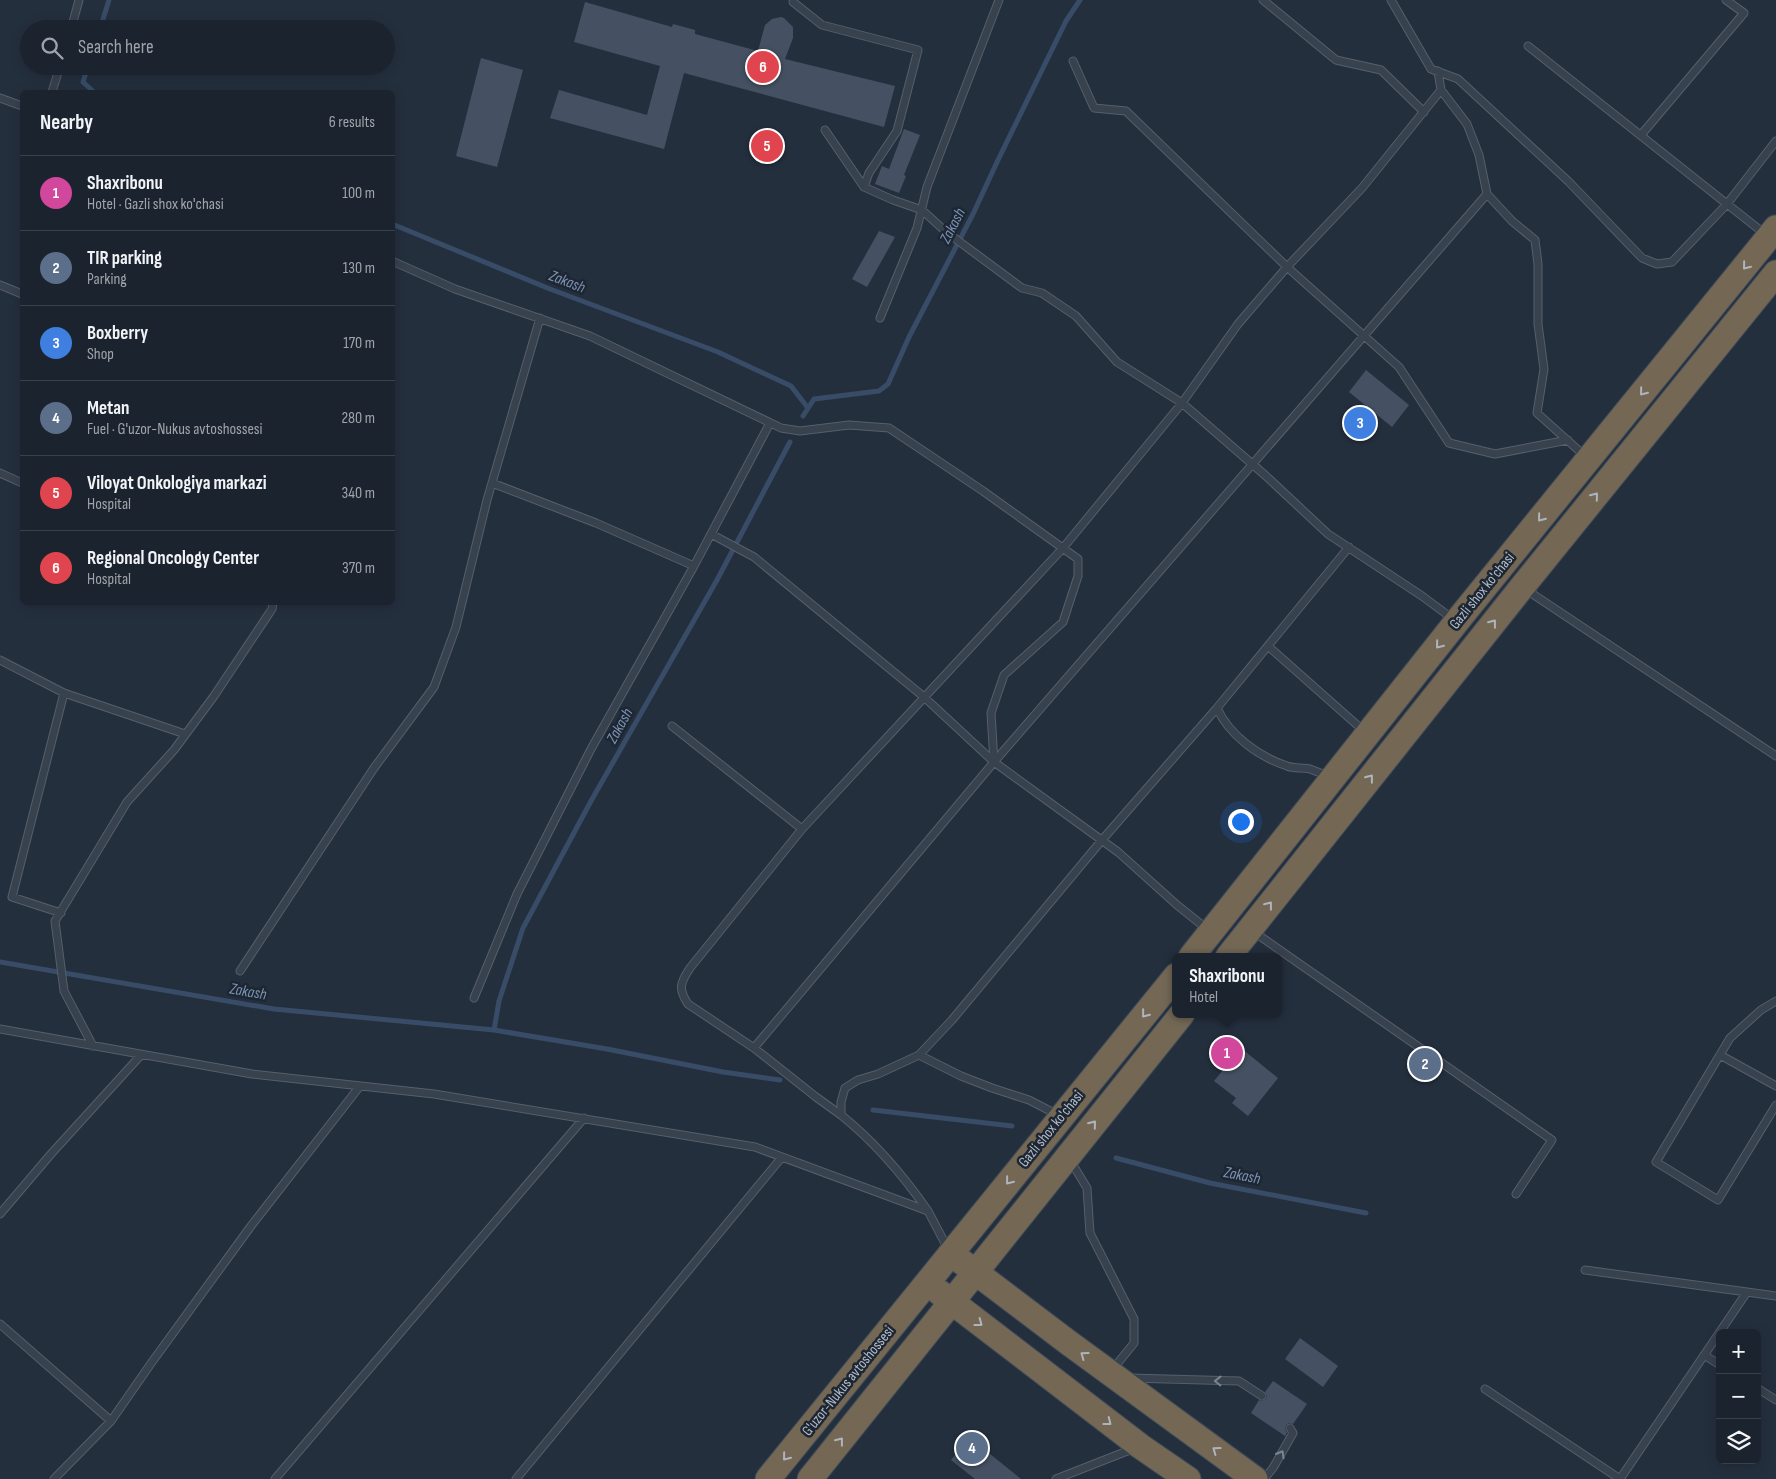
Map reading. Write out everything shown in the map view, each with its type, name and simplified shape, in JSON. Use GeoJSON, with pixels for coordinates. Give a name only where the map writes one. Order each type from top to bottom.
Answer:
{"type":"FeatureCollection","features":[{"type":"Feature","properties":{"kind":"highway","name":"Gazli shox ko'chasi"},"geometry":{"type":"LineString","coordinates":[[1194,953],[1367,734],[1772,232]]}},
{"type":"Feature","properties":{"kind":"highway","name":"Gazli shox ko'chasi"},"geometry":{"type":"LineString","coordinates":[[1231,953],[1522,587],[1776,273]]}},
{"type":"Feature","properties":{"kind":"highway","name":"Gazli shox ko'chasi"},"geometry":{"type":"LineString","coordinates":[[927,1283],[1172,981]]}},
{"type":"Feature","properties":{"kind":"highway","name":"Gazli shox ko'chasi"},"geometry":{"type":"LineString","coordinates":[[951,1301],[1179,1018]]}},
{"type":"Feature","properties":{"kind":"highway"},"geometry":{"type":"LineString","coordinates":[[951,1253],[1113,1376],[1255,1479]]}},
{"type":"Feature","properties":{"kind":"highway"},"geometry":{"type":"LineString","coordinates":[[927,1283],[1140,1446],[1188,1479]]}},
{"type":"Feature","properties":{"kind":"highway","name":"G'uzor-Nukus avtoshossesi"},"geometry":{"type":"LineString","coordinates":[[768,1479],[927,1283]]}},
{"type":"Feature","properties":{"kind":"highway","name":"G'uzor-Nukus avtoshossesi"},"geometry":{"type":"LineString","coordinates":[[810,1479],[951,1301]]}},
{"type":"Feature","properties":{"kind":"lane"},"geometry":{"type":"LineString","coordinates":[[73,20],[79,0]]}},
{"type":"Feature","properties":{"kind":"lane"},"geometry":{"type":"LineString","coordinates":[[880,318],[917,228],[927,187],[999,0]]}},
{"type":"Feature","properties":{"kind":"lane"},"geometry":{"type":"LineString","coordinates":[[1264,0],[1336,60],[1381,70],[1424,112]]}},
{"type":"Feature","properties":{"kind":"lane"},"geometry":{"type":"LineString","coordinates":[[1391,0],[1431,69],[1458,79],[1568,181],[1642,258],[1657,264],[1672,262],[1727,204],[1776,141]]}},
{"type":"Feature","properties":{"kind":"lane"},"geometry":{"type":"LineString","coordinates":[[1641,135],[1744,13],[1726,0]]}},
{"type":"Feature","properties":{"kind":"lane"},"geometry":{"type":"LineString","coordinates":[[793,2],[822,25],[918,50],[897,131],[868,173],[864,187]]}},
{"type":"Feature","properties":{"kind":"lane"},"geometry":{"type":"LineString","coordinates":[[1528,46],[1727,204],[1772,232]]}},
{"type":"Feature","properties":{"kind":"lane"},"geometry":{"type":"LineString","coordinates":[[1074,60],[1094,108],[1126,111],[1287,267],[1399,367],[1449,443],[1495,454],[1568,440]]}},
{"type":"Feature","properties":{"kind":"lane"},"geometry":{"type":"LineString","coordinates":[[1438,71],[1441,90],[1467,124],[1479,155],[1486,194],[1512,221],[1535,240],[1538,264],[1538,324],[1544,369],[1537,413],[1588,460]]}},
{"type":"Feature","properties":{"kind":"lane"},"geometry":{"type":"LineString","coordinates":[[53,90],[57,75]]}},
{"type":"Feature","properties":{"kind":"lane"},"geometry":{"type":"LineString","coordinates":[[951,1253],[928,1211],[905,1178],[870,1140],[841,1115],[816,1098],[754,1048],[688,1004],[681,994],[682,980],[802,829],[1063,548],[1182,403],[1238,324],[1287,267],[1362,188],[1441,90]]}},
{"type":"Feature","properties":{"kind":"lane"},"geometry":{"type":"LineString","coordinates":[[0,98],[20,105]]}},
{"type":"Feature","properties":{"kind":"lane"},"geometry":{"type":"LineString","coordinates":[[825,130],[864,187],[922,210],[946,231],[1022,288],[1042,293],[1076,316],[1117,362],[1182,403],[1328,534],[1422,596],[1457,622]]}},
{"type":"Feature","properties":{"kind":"lane"},"geometry":{"type":"LineString","coordinates":[[754,1048],[994,762],[1486,194]]}},
{"type":"Feature","properties":{"kind":"lane"},"geometry":{"type":"LineString","coordinates":[[395,262],[455,289],[590,336],[781,428],[800,431],[849,425],[888,428],[1078,558],[1078,576],[1063,622],[1004,675],[991,713],[994,762]]}},
{"type":"Feature","properties":{"kind":"lane"},"geometry":{"type":"LineString","coordinates":[[0,285],[20,293]]}},
{"type":"Feature","properties":{"kind":"lane"},"geometry":{"type":"LineString","coordinates":[[240,971],[374,768],[434,688],[456,628],[492,483],[540,318]]}},
{"type":"Feature","properties":{"kind":"lane"},"geometry":{"type":"LineString","coordinates":[[474,998],[517,894],[592,749],[694,566],[770,423]]}},
{"type":"Feature","properties":{"kind":"lane"},"geometry":{"type":"LineString","coordinates":[[0,473],[20,482]]}},
{"type":"Feature","properties":{"kind":"lane"},"geometry":{"type":"LineString","coordinates":[[492,483],[596,523],[694,566]]}},
{"type":"Feature","properties":{"kind":"lane"},"geometry":{"type":"LineString","coordinates":[[711,534],[754,557],[924,698],[994,762],[1102,840],[1176,905],[1211,932]]}},
{"type":"Feature","properties":{"kind":"lane"},"geometry":{"type":"LineString","coordinates":[[841,1115],[841,1102],[845,1088],[858,1080],[878,1074],[919,1055],[952,1020],[1349,548]]}},
{"type":"Feature","properties":{"kind":"lane"},"geometry":{"type":"LineString","coordinates":[[1522,587],[1776,756]]}},
{"type":"Feature","properties":{"kind":"lane"},"geometry":{"type":"LineString","coordinates":[[93,1046],[64,991],[55,921],[127,802],[186,734],[214,696],[273,605]]}},
{"type":"Feature","properties":{"kind":"lane"},"geometry":{"type":"LineString","coordinates":[[1268,646],[1367,734]]}},
{"type":"Feature","properties":{"kind":"lane"},"geometry":{"type":"LineString","coordinates":[[0,660],[64,693],[186,734]]}},
{"type":"Feature","properties":{"kind":"lane"},"geometry":{"type":"LineString","coordinates":[[61,913],[12,897],[64,693]]}},
{"type":"Feature","properties":{"kind":"lane"},"geometry":{"type":"LineString","coordinates":[[1216,708],[1227,726],[1252,749],[1288,767],[1310,769],[1332,778]]}},
{"type":"Feature","properties":{"kind":"lane"},"geometry":{"type":"LineString","coordinates":[[672,726],[802,829]]}},
{"type":"Feature","properties":{"kind":"lane"},"geometry":{"type":"LineString","coordinates":[[1250,930],[1552,1140],[1516,1194]]}},
{"type":"Feature","properties":{"kind":"lane"},"geometry":{"type":"LineString","coordinates":[[1776,1001],[1760,1010],[1730,1038],[1656,1162],[1718,1200],[1776,1105]]}},
{"type":"Feature","properties":{"kind":"lane"},"geometry":{"type":"LineString","coordinates":[[0,1029],[252,1074],[434,1094],[755,1147],[928,1211]]}},
{"type":"Feature","properties":{"kind":"lane"},"geometry":{"type":"LineString","coordinates":[[0,1214],[51,1154],[141,1055]]}},
{"type":"Feature","properties":{"kind":"lane"},"geometry":{"type":"LineString","coordinates":[[919,1055],[969,1079],[1029,1100],[1061,1117]]}},
{"type":"Feature","properties":{"kind":"lane"},"geometry":{"type":"LineString","coordinates":[[1720,1055],[1776,1086]]}},
{"type":"Feature","properties":{"kind":"lane"},"geometry":{"type":"LineString","coordinates":[[54,1479],[111,1421],[251,1226],[360,1086]]}},
{"type":"Feature","properties":{"kind":"lane"},"geometry":{"type":"LineString","coordinates":[[275,1479],[584,1118]]}},
{"type":"Feature","properties":{"kind":"lane"},"geometry":{"type":"LineString","coordinates":[[1067,1156],[1087,1188],[1090,1233],[1134,1320],[1134,1343],[1113,1376]]}},
{"type":"Feature","properties":{"kind":"lane"},"geometry":{"type":"LineString","coordinates":[[516,1479],[782,1157]]}},
{"type":"Feature","properties":{"kind":"lane"},"geometry":{"type":"LineString","coordinates":[[1585,1270],[1776,1296]]}},
{"type":"Feature","properties":{"kind":"lane"},"geometry":{"type":"LineString","coordinates":[[1485,1389],[1620,1479],[1747,1292]]}},
{"type":"Feature","properties":{"kind":"lane"},"geometry":{"type":"LineString","coordinates":[[0,1324],[111,1421]]}},
{"type":"Feature","properties":{"kind":"lane"},"geometry":{"type":"LineString","coordinates":[[1704,1355],[1716,1362]]}},
{"type":"Feature","properties":{"kind":"lane"},"geometry":{"type":"LineString","coordinates":[[1113,1376],[1240,1381],[1262,1396]]}},
{"type":"Feature","properties":{"kind":"lane"},"geometry":{"type":"LineString","coordinates":[[1761,1391],[1776,1400]]}},
{"type":"Feature","properties":{"kind":"lane"},"geometry":{"type":"LineString","coordinates":[[1264,1479],[1273,1468],[1293,1433],[1290,1428]]}},
{"type":"Feature","properties":{"kind":"lane"},"geometry":{"type":"LineString","coordinates":[[1056,1479],[1140,1446]]}},
{"type":"Feature","properties":{"kind":"building"},"geometry":{"type":"Polygon","coordinates":[[[585,2],[672,27],[673,24],[695,30],[695,34],[758,51],[765,25],[772,19],[784,18],[793,27],[793,38],[785,59],[895,86],[884,127],[684,73],[664,149],[550,118],[559,90],[647,115],[660,66],[574,42],[585,2]]]}},
{"type":"Feature","properties":{"kind":"building"},"geometry":{"type":"Polygon","coordinates":[[[481,58],[523,70],[497,167],[456,156],[481,58]]]}},
{"type":"Feature","properties":{"kind":"building"},"geometry":{"type":"Polygon","coordinates":[[[904,129],[920,135],[899,193],[875,184],[882,166],[889,169],[904,129]]]}},
{"type":"Feature","properties":{"kind":"building"},"geometry":{"type":"Polygon","coordinates":[[[879,231],[895,237],[867,287],[852,279],[879,231]]]}},
{"type":"Feature","properties":{"kind":"building"},"geometry":{"type":"Polygon","coordinates":[[[1366,370],[1409,405],[1392,427],[1349,392],[1366,370]]]}},
{"type":"Feature","properties":{"kind":"building"},"geometry":{"type":"Polygon","coordinates":[[[1241,1048],[1278,1078],[1248,1116],[1232,1103],[1236,1098],[1214,1081],[1241,1048]]]}},
{"type":"Feature","properties":{"kind":"building"},"geometry":{"type":"Polygon","coordinates":[[[1300,1338],[1338,1366],[1323,1387],[1285,1359],[1300,1338]]]}},
{"type":"Feature","properties":{"kind":"building"},"geometry":{"type":"Polygon","coordinates":[[[1273,1381],[1307,1404],[1293,1424],[1289,1423],[1286,1425],[1287,1433],[1285,1436],[1251,1413],[1259,1400],[1266,1399],[1265,1392],[1273,1381]]]}},
{"type":"Feature","properties":{"kind":"building"},"geometry":{"type":"Polygon","coordinates":[[[969,1437],[1021,1479],[975,1479],[951,1460],[969,1437]]]}},
{"type":"Feature","properties":{"kind":"waterway","name":"Zakash"},"geometry":{"type":"LineString","coordinates":[[103,20],[109,0]]}},
{"type":"Feature","properties":{"kind":"waterway","name":"Zakash"},"geometry":{"type":"LineString","coordinates":[[803,416],[814,399],[879,391],[888,384],[909,337],[973,214],[1066,21],[1080,0]]}},
{"type":"Feature","properties":{"kind":"waterway","name":"Zakash"},"geometry":{"type":"LineString","coordinates":[[85,75],[83,82],[92,90]]}},
{"type":"Feature","properties":{"kind":"waterway","name":"Zakash"},"geometry":{"type":"LineString","coordinates":[[395,225],[550,289],[718,352],[791,386],[808,408]]}},
{"type":"Feature","properties":{"kind":"waterway","name":"Zakash"},"geometry":{"type":"LineString","coordinates":[[494,1030],[499,1001],[523,928],[591,801],[717,580],[790,442]]}},
{"type":"Feature","properties":{"kind":"waterway","name":"Zakash"},"geometry":{"type":"LineString","coordinates":[[0,962],[274,1009],[494,1030],[607,1049],[723,1072],[780,1080]]}},
{"type":"Feature","properties":{"kind":"waterway","name":"Zakash"},"geometry":{"type":"LineString","coordinates":[[873,1110],[1012,1126]]}},
{"type":"Feature","properties":{"kind":"waterway","name":"Zakash"},"geometry":{"type":"LineString","coordinates":[[1116,1158],[1210,1183],[1366,1213]]}},
{"type":"Feature","properties":{"kind":"place","name":"Regional Oncology Center"},"geometry":{"type":"Point","coordinates":[763,67]}},
{"type":"Feature","properties":{"kind":"place","name":"Viloyat Onkologiya markazi"},"geometry":{"type":"Point","coordinates":[767,146]}},
{"type":"Feature","properties":{"kind":"place","name":"Boxberry"},"geometry":{"type":"Point","coordinates":[1360,423]}},
{"type":"Feature","properties":{"kind":"place","name":"Shaxribonu"},"geometry":{"type":"Point","coordinates":[1227,1053]}},
{"type":"Feature","properties":{"kind":"place","name":"TIR parking"},"geometry":{"type":"Point","coordinates":[1425,1064]}},
{"type":"Feature","properties":{"kind":"place","name":"Metan"},"geometry":{"type":"Point","coordinates":[972,1448]}}]}
